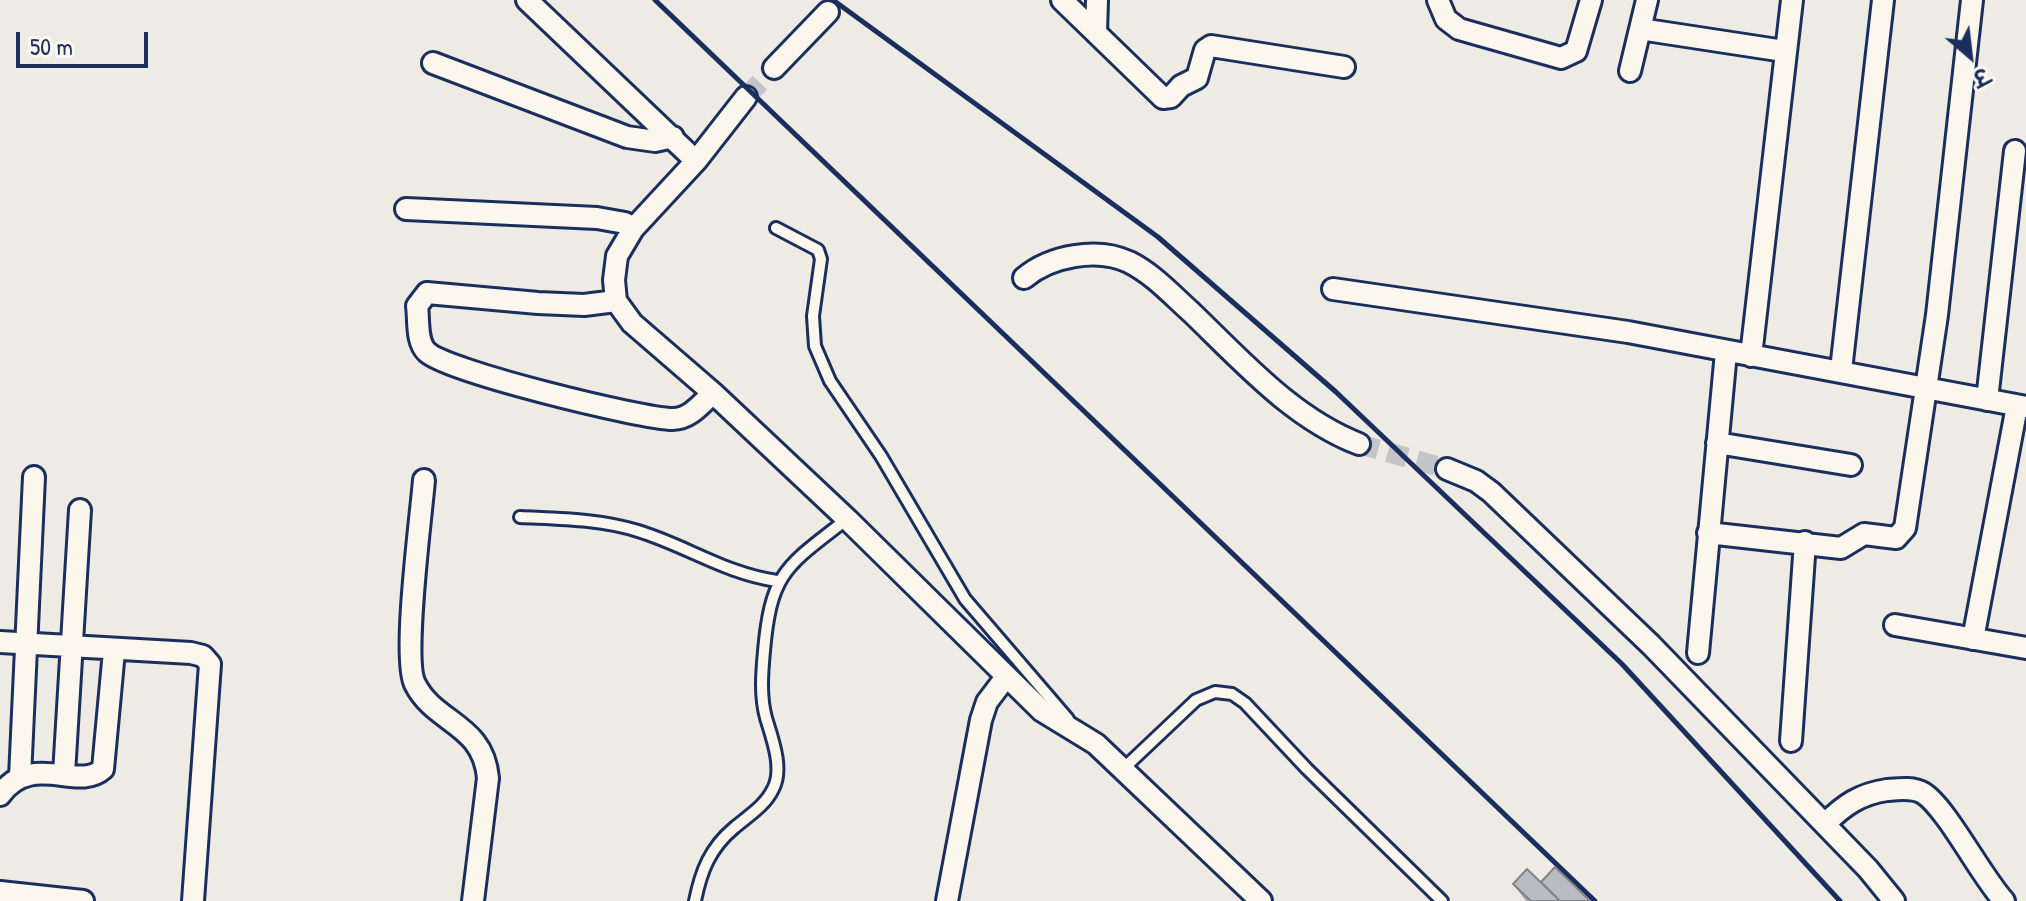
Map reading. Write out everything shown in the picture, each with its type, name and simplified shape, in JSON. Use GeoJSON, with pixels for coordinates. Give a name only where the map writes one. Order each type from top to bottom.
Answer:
{"type":"FeatureCollection","features":[{"type":"Feature","properties":{"kind":"street"},"geometry":{"type":"LineString","coordinates":[[527,0],[685,150]]}},
{"type":"Feature","properties":{"kind":"street"},"geometry":{"type":"LineString","coordinates":[[1062,0],[1168,99],[1181,86],[1197,78],[1205,50],[1211,46],[1344,67]]}},
{"type":"Feature","properties":{"kind":"street"},"geometry":{"type":"LineString","coordinates":[[1096,33],[1097,0]]}},
{"type":"Feature","properties":{"kind":"street"},"geometry":{"type":"LineString","coordinates":[[1438,0],[1446,19],[1459,29],[1561,58],[1576,51],[1591,0]]}},
{"type":"Feature","properties":{"kind":"street"},"geometry":{"type":"LineString","coordinates":[[1630,71],[1647,0]]}},
{"type":"Feature","properties":{"kind":"street"},"geometry":{"type":"LineString","coordinates":[[1751,356],[1792,0]]}},
{"type":"Feature","properties":{"kind":"street"},"geometry":{"type":"LineString","coordinates":[[1841,370],[1883,0]]}},
{"type":"Feature","properties":{"kind":"street"},"geometry":{"type":"LineString","coordinates":[[1708,533],[1841,548],[1864,534],[1888,539],[1901,534],[1937,315],[1972,0]]}},
{"type":"Feature","properties":{"kind":"street"},"geometry":{"type":"LineString","coordinates":[[774,68],[828,12]]}},
{"type":"Feature","properties":{"kind":"street"},"geometry":{"type":"LineString","coordinates":[[1640,29],[1784,51]]}},
{"type":"Feature","properties":{"kind":"street"},"geometry":{"type":"LineString","coordinates":[[433,63],[627,137],[685,150]]}},
{"type":"Feature","properties":{"kind":"street"},"geometry":{"type":"LineString","coordinates":[[746,97],[685,150],[633,229],[617,256],[614,280],[616,301],[632,323],[713,393],[847,519],[1006,677],[1055,722],[1083,736],[1123,769],[1261,901]]}},
{"type":"Feature","properties":{"kind":"street"},"geometry":{"type":"LineString","coordinates":[[1987,400],[2015,151]]}},
{"type":"Feature","properties":{"kind":"street"},"geometry":{"type":"LineString","coordinates":[[406,209],[597,218],[625,223],[633,229]]}},
{"type":"Feature","properties":{"kind":"street"},"geometry":{"type":"LineString","coordinates":[[1024,278],[1049,261],[1105,256],[1125,260],[1163,286],[1286,401],[1337,435],[1359,444]]}},
{"type":"Feature","properties":{"kind":"street"},"geometry":{"type":"LineString","coordinates":[[1333,289],[1613,329],[2022,406],[1973,639]]}},
{"type":"Feature","properties":{"kind":"street"},"geometry":{"type":"LineString","coordinates":[[616,301],[584,305],[427,293],[417,306],[420,339],[431,356],[492,377],[580,401],[673,419],[696,409],[713,393]]}},
{"type":"Feature","properties":{"kind":"street"},"geometry":{"type":"LineString","coordinates":[[1698,653],[1726,352]]}},
{"type":"Feature","properties":{"kind":"street"},"geometry":{"type":"LineString","coordinates":[[1717,443],[1851,465]]}},
{"type":"Feature","properties":{"kind":"street"},"geometry":{"type":"LineString","coordinates":[[1447,469],[1476,481],[1491,492],[1651,645],[1825,824],[1894,901]]}},
{"type":"Feature","properties":{"kind":"street"},"geometry":{"type":"LineString","coordinates":[[20,777],[34,477]]}},
{"type":"Feature","properties":{"kind":"street"},"geometry":{"type":"LineString","coordinates":[[424,480],[410,666],[422,695],[462,727],[487,760],[488,778],[473,901]]}},
{"type":"Feature","properties":{"kind":"street"},"geometry":{"type":"LineString","coordinates":[[64,774],[80,510]]}},
{"type":"Feature","properties":{"kind":"street"},"geometry":{"type":"LineString","coordinates":[[1791,741],[1805,542]]}},
{"type":"Feature","properties":{"kind":"street"},"geometry":{"type":"LineString","coordinates":[[1895,625],[2026,648]]}},
{"type":"Feature","properties":{"kind":"street"},"geometry":{"type":"LineString","coordinates":[[0,642],[114,651],[191,653],[203,656],[210,664],[193,901]]}},
{"type":"Feature","properties":{"kind":"street"},"geometry":{"type":"LineString","coordinates":[[0,795],[20,777],[91,776],[103,769],[114,651]]}},
{"type":"Feature","properties":{"kind":"street"},"geometry":{"type":"LineString","coordinates":[[947,901],[981,720],[987,702],[1006,677]]}},
{"type":"Feature","properties":{"kind":"street"},"geometry":{"type":"LineString","coordinates":[[1825,824],[1845,804],[1867,793],[1903,789],[1921,791],[1933,801],[1977,869],[2004,901]]}},
{"type":"Feature","properties":{"kind":"street"},"geometry":{"type":"LineString","coordinates":[[0,892],[83,901]]}},
{"type":"Feature","properties":{"kind":"lane"},"geometry":{"type":"LineString","coordinates":[[776,228],[818,250],[821,259],[813,316],[815,346],[830,381],[881,456],[965,599],[1083,736]]}},
{"type":"Feature","properties":{"kind":"lane"},"geometry":{"type":"LineString","coordinates":[[520,517],[594,522],[637,530],[726,570],[777,581]]}},
{"type":"Feature","properties":{"kind":"lane"},"geometry":{"type":"LineString","coordinates":[[695,901],[701,871],[714,848],[757,810],[774,788],[777,766],[762,705],[762,671],[768,605],[777,581],[800,555],[847,519]]}},
{"type":"Feature","properties":{"kind":"lane"},"geometry":{"type":"LineString","coordinates":[[1123,769],[1196,700],[1215,692],[1232,694],[1245,703],[1307,769],[1442,901]]}},
{"type":"Feature","properties":{"kind":"building"},"geometry":{"type":"Polygon","coordinates":[[[1555,867],[1590,901],[1560,901],[1541,882],[1555,867]]]}},
{"type":"Feature","properties":{"kind":"building"},"geometry":{"type":"Polygon","coordinates":[[[1527,869],[1560,901],[1531,901],[1513,884],[1527,869]]]}},
{"type":"Feature","properties":{"kind":"tunnel"},"geometry":{"type":"LineString","coordinates":[[746,97],[774,68]]}},
{"type":"Feature","properties":{"kind":"tunnel"},"geometry":{"type":"LineString","coordinates":[[1359,444],[1447,469]]}},
{"type":"Feature","properties":{"kind":"railway"},"geometry":{"type":"LineString","coordinates":[[655,0],[1595,901]]}},
{"type":"Feature","properties":{"kind":"railway"},"geometry":{"type":"LineString","coordinates":[[833,0],[1158,237],[1336,392],[1622,664],[1840,901]]}}]}
